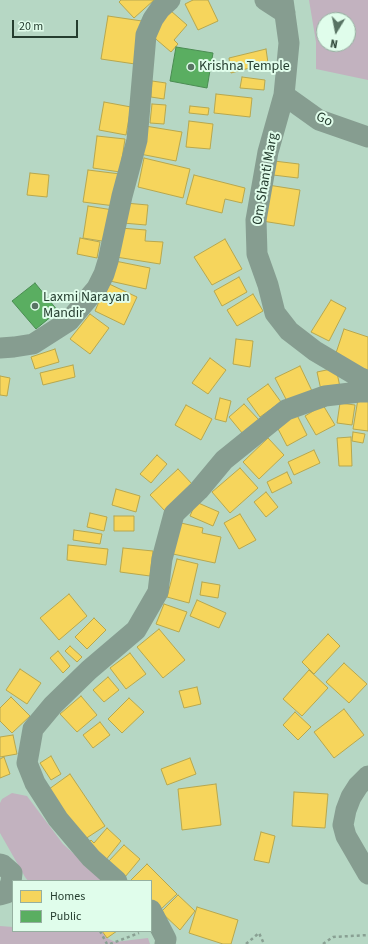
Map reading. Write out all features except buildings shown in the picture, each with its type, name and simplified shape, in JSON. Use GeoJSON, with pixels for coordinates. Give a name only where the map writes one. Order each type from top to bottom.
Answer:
{"type":"FeatureCollection","features":[{"type":"Feature","properties":{"kind":"street"},"geometry":{"type":"LineString","coordinates":[[0,348],[33,344],[69,321],[97,288],[104,274],[137,140],[146,35],[160,9],[170,0]]}},
{"type":"Feature","properties":{"kind":"street"},"geometry":{"type":"LineString","coordinates":[[265,0],[284,6]]}},
{"type":"Feature","properties":{"kind":"street","name":"Om Shanti Marg"},"geometry":{"type":"LineString","coordinates":[[284,6],[289,43],[284,95],[268,152],[256,220],[257,254],[268,285],[275,313],[289,331],[315,351],[368,381]]}},
{"type":"Feature","properties":{"kind":"street","name":"Go"},"geometry":{"type":"LineString","coordinates":[[284,95],[319,120],[368,137]]}},
{"type":"Feature","properties":{"kind":"street"},"geometry":{"type":"LineString","coordinates":[[116,880],[91,858],[58,819],[35,783],[27,763],[33,729],[53,705],[89,670],[136,630],[158,592],[162,559],[174,514],[199,490],[224,460],[286,410],[325,396],[368,392]]}},
{"type":"Feature","properties":{"kind":"street"},"geometry":{"type":"LineString","coordinates":[[368,776],[358,786],[351,797],[346,810],[343,825],[346,836],[368,874]]}},
{"type":"Feature","properties":{"kind":"street"},"geometry":{"type":"LineString","coordinates":[[0,864],[12,873],[12,882],[7,893],[0,895]]}},
{"type":"Feature","properties":{"kind":"street"},"geometry":{"type":"LineString","coordinates":[[152,913],[162,942]]}},
{"type":"Feature","properties":{"kind":"path"},"geometry":{"type":"LineString","coordinates":[[101,932],[109,944],[140,932]]}},
{"type":"Feature","properties":{"kind":"path"},"geometry":{"type":"LineString","coordinates":[[246,944],[259,933],[264,944]]}},
{"type":"Feature","properties":{"kind":"path"},"geometry":{"type":"LineString","coordinates":[[322,944],[333,937],[368,935]]}},
{"type":"Feature","properties":{"kind":"shaded area"},"geometry":{"type":"Polygon","coordinates":[[[309,0],[368,0],[368,80],[316,69],[316,52],[356,52],[356,12],[316,12],[316,42],[309,0]]]}},
{"type":"Feature","properties":{"kind":"shaded area"},"geometry":{"type":"Polygon","coordinates":[[[12,793],[27,796],[63,844],[103,880],[27,880],[0,833],[0,803],[2,799],[12,793]]]}},
{"type":"Feature","properties":{"kind":"shaded area"},"geometry":{"type":"Polygon","coordinates":[[[0,926],[12,927],[12,932],[103,932],[107,938],[115,942],[148,938],[150,944],[0,944],[0,926]]]}},
{"type":"Feature","properties":{"kind":"place","name":"Krishna Temple"},"geometry":{"type":"Point","coordinates":[191,67]}},
{"type":"Feature","properties":{"kind":"place","name":"Laxmi Narayan Mandir"},"geometry":{"type":"Point","coordinates":[35,306]}}]}
